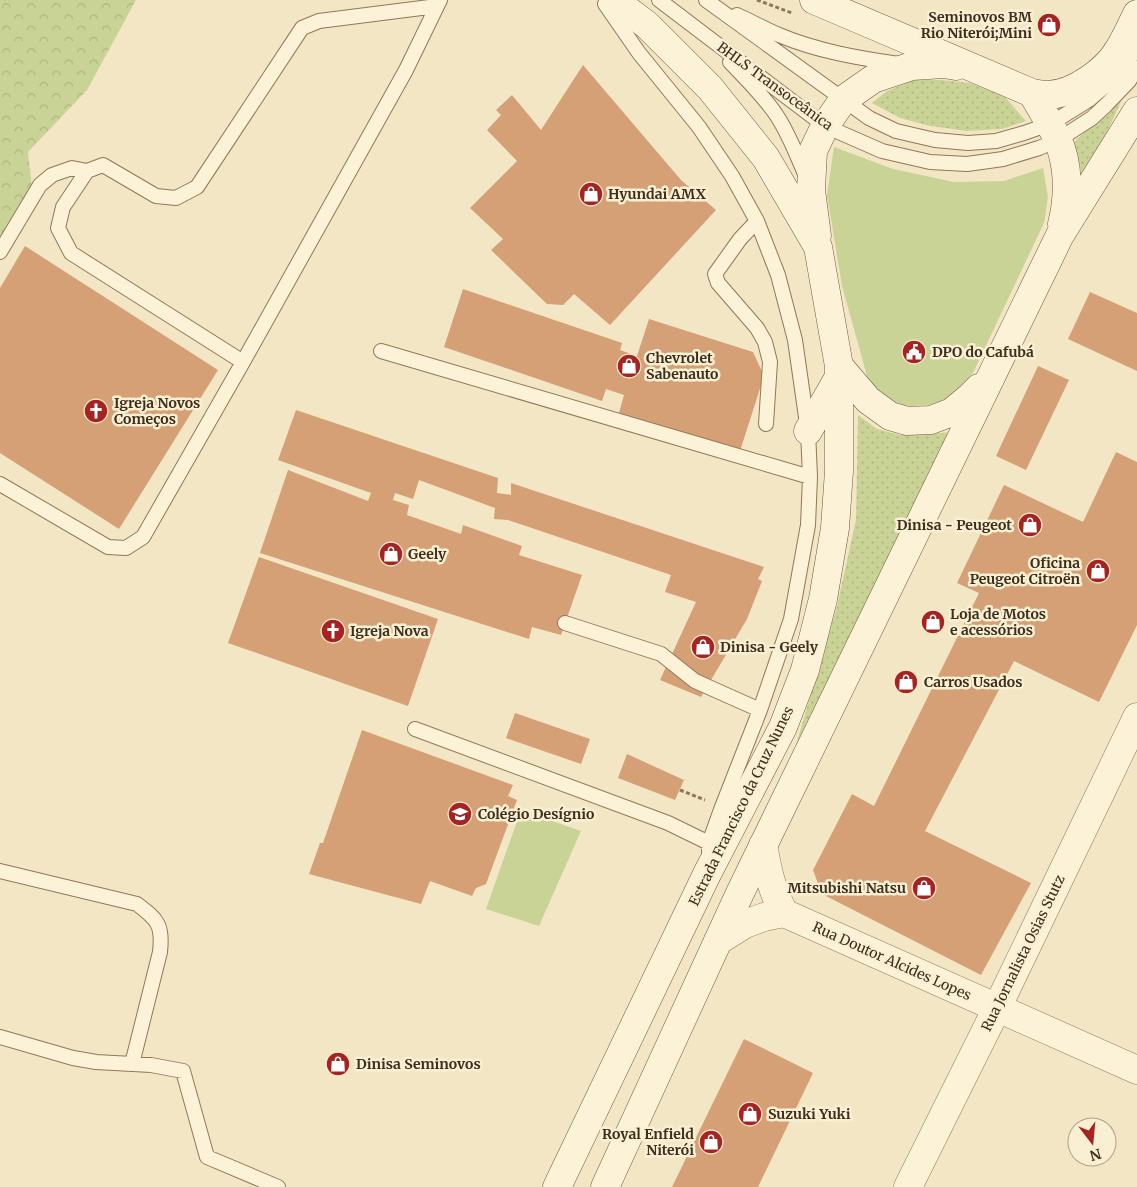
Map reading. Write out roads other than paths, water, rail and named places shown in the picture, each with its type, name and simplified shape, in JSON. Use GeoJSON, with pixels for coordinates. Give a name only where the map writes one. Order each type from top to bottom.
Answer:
{"type":"FeatureCollection","features":[{"type":"Feature","properties":{"kind":"main road","name":"Estrada Francisco da Cruz Nunes"},"geometry":{"type":"LineString","coordinates":[[557,1187],[707,874],[783,727],[807,661],[823,599],[835,528],[839,471],[839,371],[818,247],[766,158],[710,88],[647,25],[614,0]]}},
{"type":"Feature","properties":{"kind":"main road"},"geometry":{"type":"LineString","coordinates":[[805,3],[846,6],[975,69],[1032,93],[1048,95],[1065,92],[1085,82],[1104,68],[1119,50],[1137,14]]}},
{"type":"Feature","properties":{"kind":"main road"},"geometry":{"type":"LineString","coordinates":[[818,247],[811,190],[813,151],[843,100],[873,79],[912,66],[944,64],[975,69]]}},
{"type":"Feature","properties":{"kind":"main road"},"geometry":{"type":"LineString","coordinates":[[1032,93],[1054,132],[1065,166],[1066,206],[1060,235]]}},
{"type":"Feature","properties":{"kind":"main road"},"geometry":{"type":"LineString","coordinates":[[604,1187],[718,941],[1060,235],[1137,113]]}},
{"type":"Feature","properties":{"kind":"main road"},"geometry":{"type":"LineString","coordinates":[[808,431],[839,371],[868,400],[890,416],[907,421],[931,420],[952,412],[991,376]]}},
{"type":"Feature","properties":{"kind":"main road","name":"Rua Jornalista Osias Stutz"},"geometry":{"type":"LineString","coordinates":[[908,1187],[997,1008],[1137,717]]}},
{"type":"Feature","properties":{"kind":"main road"},"geometry":{"type":"LineString","coordinates":[[718,941],[745,924],[764,917],[784,913],[772,888],[764,845]]}},
{"type":"Feature","properties":{"kind":"main road","name":"Rua Doutor Alcides Lopes"},"geometry":{"type":"LineString","coordinates":[[784,913],[1137,1070]]}},
{"type":"Feature","properties":{"kind":"lane"},"geometry":{"type":"LineString","coordinates":[[602,0],[639,53],[699,127],[732,176],[757,221],[778,275],[795,340],[808,431],[810,476],[808,525],[790,619],[760,710],[709,843],[707,874]]}},
{"type":"Feature","properties":{"kind":"lane","name":"BHLS Transoceânica"},"geometry":{"type":"LineString","coordinates":[[659,0],[826,126],[882,151],[930,162],[968,164],[1003,158],[1040,148],[1090,98],[1118,75],[1137,45]]}},
{"type":"Feature","properties":{"kind":"lane"},"geometry":{"type":"LineString","coordinates":[[706,0],[779,35],[825,50],[859,58],[912,66]]}},
{"type":"Feature","properties":{"kind":"lane","name":"BHLS Transoceânica"},"geometry":{"type":"LineString","coordinates":[[706,0],[869,118],[896,131],[935,140],[968,143],[996,141],[1024,133],[1054,132],[1092,118],[1129,81],[1137,68]]}},
{"type":"Feature","properties":{"kind":"lane"},"geometry":{"type":"LineString","coordinates":[[243,362],[70,253],[58,228],[63,207],[87,172],[103,165],[156,196],[176,198],[197,186],[302,28],[319,21],[439,3]]}},
{"type":"Feature","properties":{"kind":"lane"},"geometry":{"type":"LineString","coordinates":[[0,484],[108,547],[126,548],[143,537],[406,70],[439,3]]}},
{"type":"Feature","properties":{"kind":"lane"},"geometry":{"type":"LineString","coordinates":[[692,25],[754,87],[777,115],[790,140],[811,190]]}},
{"type":"Feature","properties":{"kind":"lane"},"geometry":{"type":"LineString","coordinates":[[0,252],[40,185],[52,176],[72,168],[87,172]]}},
{"type":"Feature","properties":{"kind":"lane"},"geometry":{"type":"LineString","coordinates":[[757,221],[740,239],[715,274],[718,283],[756,328],[765,342],[770,362],[766,424]]}},
{"type":"Feature","properties":{"kind":"lane"},"geometry":{"type":"LineString","coordinates":[[381,351],[810,476]]}},
{"type":"Feature","properties":{"kind":"lane"},"geometry":{"type":"LineString","coordinates":[[565,623],[661,654],[695,681],[760,710]]}},
{"type":"Feature","properties":{"kind":"lane"},"geometry":{"type":"LineString","coordinates":[[415,729],[668,823],[709,843]]}},
{"type":"Feature","properties":{"kind":"lane"},"geometry":{"type":"LineString","coordinates":[[0,871],[137,904],[152,915],[159,925],[162,937],[160,952],[132,1064]]}},
{"type":"Feature","properties":{"kind":"lane"},"geometry":{"type":"LineString","coordinates":[[0,1037],[73,1058],[96,1062],[151,1065],[183,1071],[207,1157],[278,1187]]}},
{"type":"Feature","properties":{"kind":"place","name":"Seminovos BM Rio Niterói;Mini"},"geometry":{"type":"Point","coordinates":[1049,25]}},
{"type":"Feature","properties":{"kind":"place","name":"Hyundai AMX"},"geometry":{"type":"Point","coordinates":[591,194]}},
{"type":"Feature","properties":{"kind":"place","name":"DPO do Cafubá"},"geometry":{"type":"Point","coordinates":[914,352]}},
{"type":"Feature","properties":{"kind":"place","name":"Chevrolet Sabenauto"},"geometry":{"type":"Point","coordinates":[629,366]}},
{"type":"Feature","properties":{"kind":"place","name":"Igreja Novos Começos"},"geometry":{"type":"Point","coordinates":[96,411]}},
{"type":"Feature","properties":{"kind":"place","name":"Dinisa - Peugeot"},"geometry":{"type":"Point","coordinates":[1030,525]}},
{"type":"Feature","properties":{"kind":"place","name":"Geely"},"geometry":{"type":"Point","coordinates":[391,554]}},
{"type":"Feature","properties":{"kind":"place","name":"Oficina Peugeot Citroën"},"geometry":{"type":"Point","coordinates":[1098,571]}},
{"type":"Feature","properties":{"kind":"place","name":"Loja de Motos e acessórios"},"geometry":{"type":"Point","coordinates":[933,622]}},
{"type":"Feature","properties":{"kind":"place","name":"Igreja Nova"},"geometry":{"type":"Point","coordinates":[333,631]}},
{"type":"Feature","properties":{"kind":"place","name":"Dinisa - Geely"},"geometry":{"type":"Point","coordinates":[703,647]}},
{"type":"Feature","properties":{"kind":"place","name":"Carros Usados"},"geometry":{"type":"Point","coordinates":[906,682]}},
{"type":"Feature","properties":{"kind":"place","name":"Colégio Desígnio"},"geometry":{"type":"Point","coordinates":[460,814]}},
{"type":"Feature","properties":{"kind":"place","name":"Mitsubishi Natsu"},"geometry":{"type":"Point","coordinates":[924,888]}},
{"type":"Feature","properties":{"kind":"place","name":"Dinisa Seminovos"},"geometry":{"type":"Point","coordinates":[338,1064]}},
{"type":"Feature","properties":{"kind":"place","name":"Suzuki Yuki"},"geometry":{"type":"Point","coordinates":[750,1114]}},
{"type":"Feature","properties":{"kind":"place","name":"Royal Enfield Niterói"},"geometry":{"type":"Point","coordinates":[711,1142]}}]}
